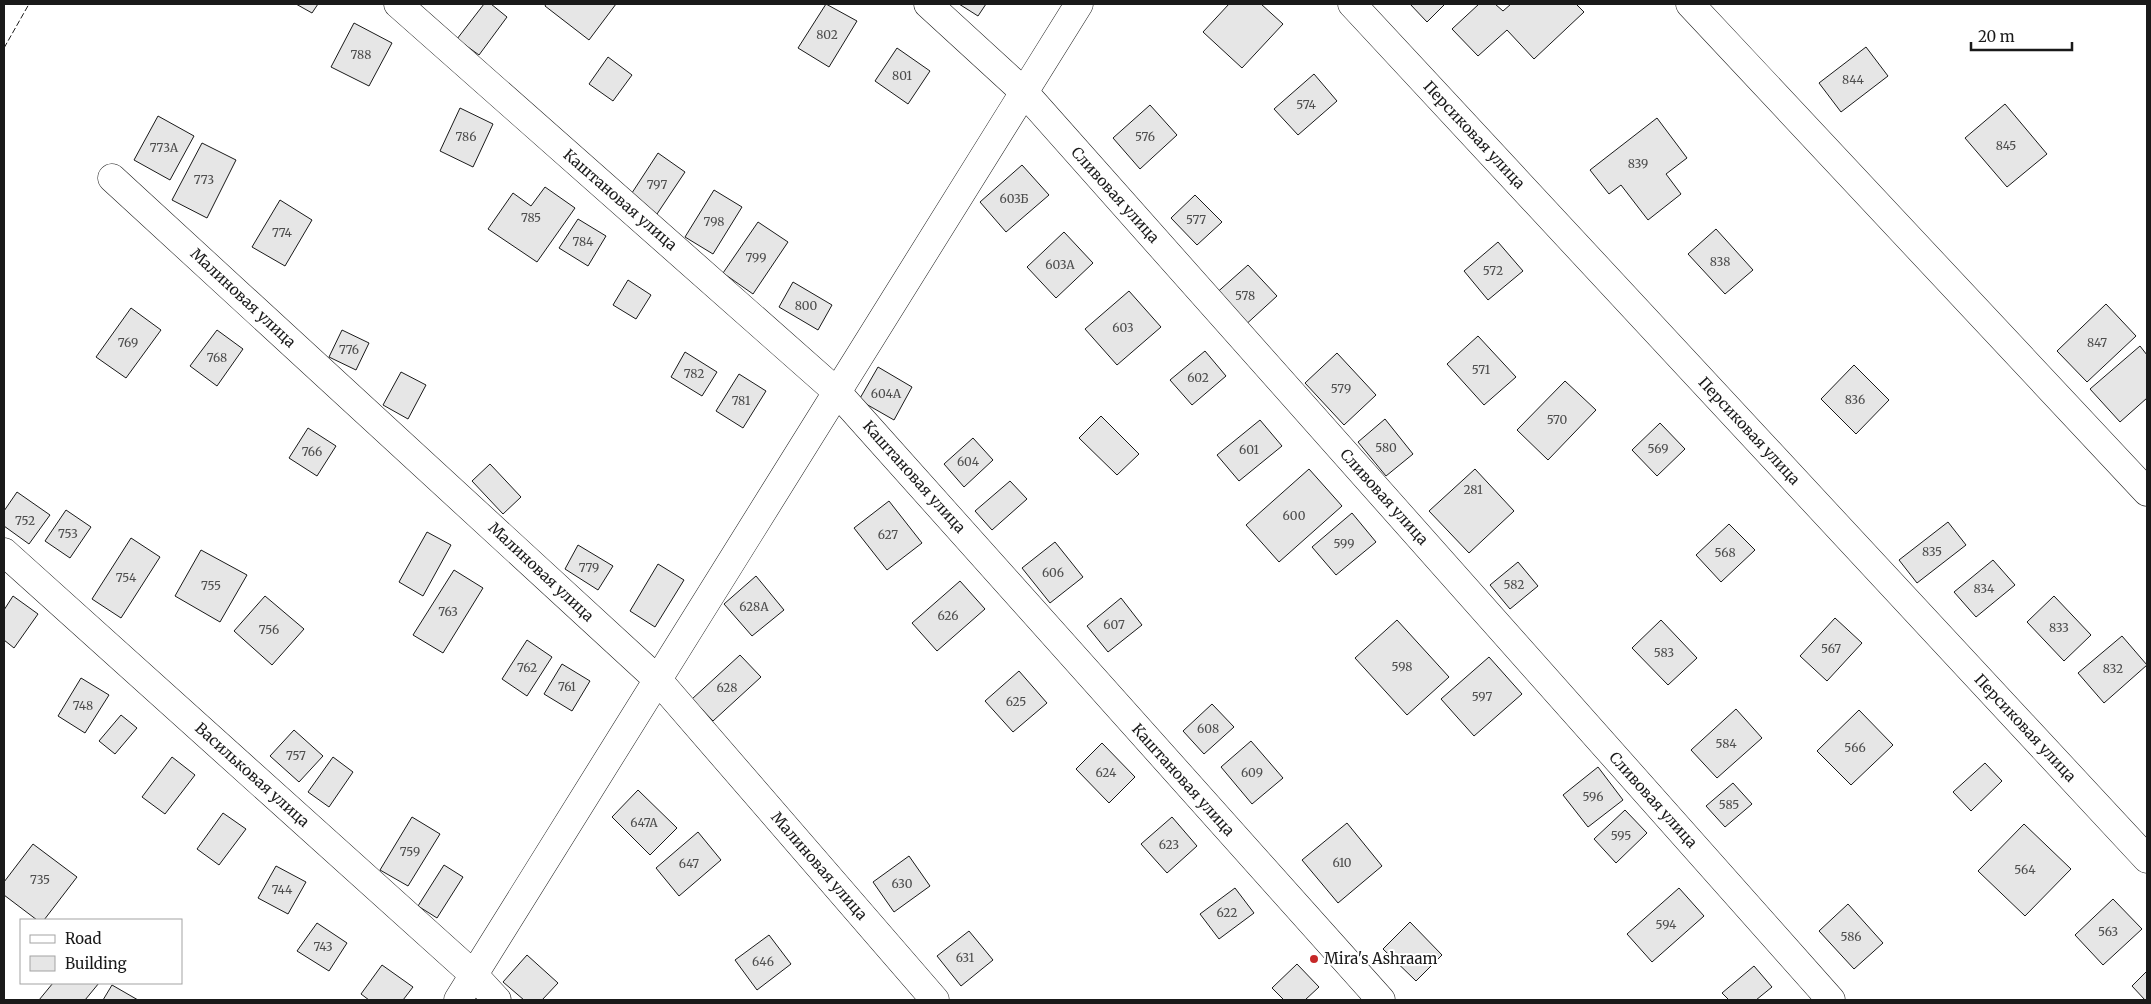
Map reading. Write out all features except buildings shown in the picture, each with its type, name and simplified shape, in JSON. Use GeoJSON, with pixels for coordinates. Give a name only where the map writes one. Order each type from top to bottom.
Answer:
{"type":"FeatureCollection","features":[{"type":"Feature","properties":{"kind":"street","name":"Каштановая улица"},"geometry":{"type":"LineString","coordinates":[[398,4],[837,392],[1380,1000]]}},
{"type":"Feature","properties":{"kind":"street","name":"Сливовая улица"},"geometry":{"type":"LineString","coordinates":[[928,4],[1024,92],[1831,1000]]}},
{"type":"Feature","properties":{"kind":"street"},"geometry":{"type":"LineString","coordinates":[[458,1000],[1080,4]]}},
{"type":"Feature","properties":{"kind":"street","name":"Персиковая улица"},"geometry":{"type":"LineString","coordinates":[[1352,4],[2147,859]]}},
{"type":"Feature","properties":{"kind":"street"},"geometry":{"type":"LineString","coordinates":[[1690,4],[2147,492]]}},
{"type":"Feature","properties":{"kind":"street","name":"Малиновая улица"},"geometry":{"type":"LineString","coordinates":[[112,178],[658,680],[935,1000]]}},
{"type":"Feature","properties":{"kind":"street","name":"Васильковая улица"},"geometry":{"type":"LineString","coordinates":[[4,552],[474,975],[497,1000]]}},
{"type":"Feature","properties":{"kind":"fence"},"geometry":{"type":"LineString","coordinates":[[4,48],[29,4]]}},
{"type":"Feature","properties":{"kind":"place","name":"Mira's Ashraam"},"geometry":{"type":"Point","coordinates":[1314,959]}}]}
